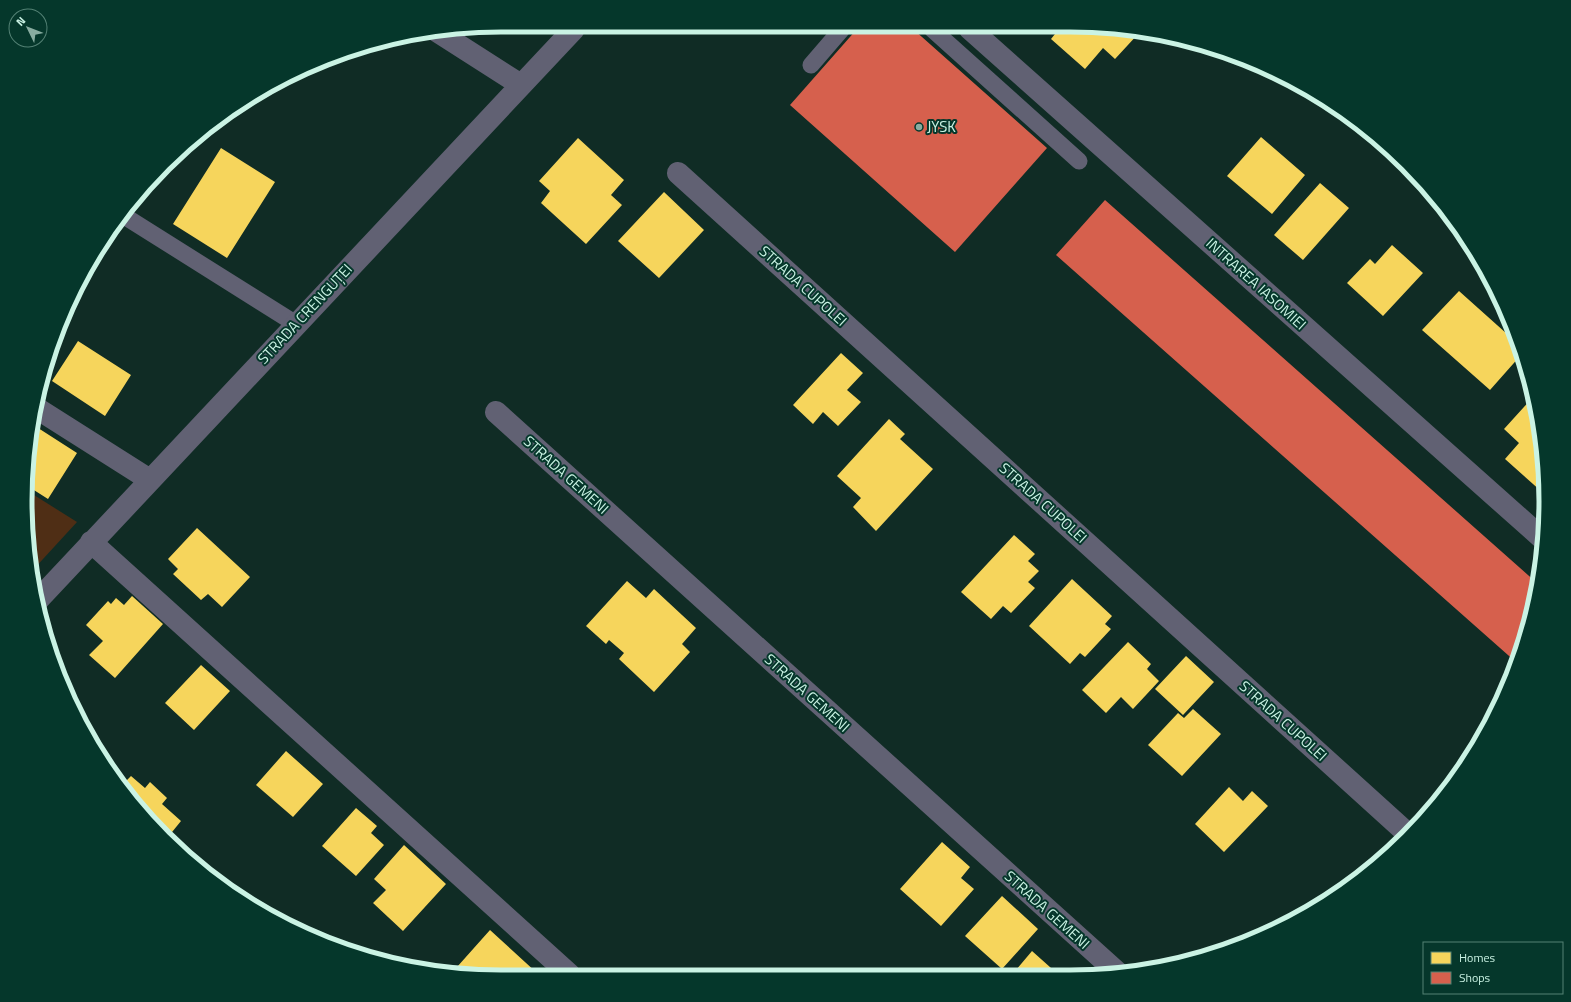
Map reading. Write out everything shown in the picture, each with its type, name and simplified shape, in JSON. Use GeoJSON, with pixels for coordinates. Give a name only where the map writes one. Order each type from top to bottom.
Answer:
{"type":"FeatureCollection","features":[{"type":"Feature","properties":{"kind":"street","name":"STRADA CRENGUȚEI"},"geometry":{"type":"LineString","coordinates":[[42,595],[571,32]]}},
{"type":"Feature","properties":{"kind":"street","name":"INTRAREA IASOMIEI"},"geometry":{"type":"LineString","coordinates":[[973,32],[1538,534]]}},
{"type":"Feature","properties":{"kind":"street"},"geometry":{"type":"LineString","coordinates":[[444,36],[521,85]]}},
{"type":"Feature","properties":{"kind":"street","name":"STRADA CUPOLEI"},"geometry":{"type":"LineString","coordinates":[[678,173],[1404,831]]}},
{"type":"Feature","properties":{"kind":"street"},"geometry":{"type":"LineString","coordinates":[[41,411],[150,480]]}},
{"type":"Feature","properties":{"kind":"street","name":"STRADA GEMENI"},"geometry":{"type":"LineString","coordinates":[[496,412],[1112,968]]}},
{"type":"Feature","properties":{"kind":"street"},"geometry":{"type":"LineString","coordinates":[[91,542],[565,970]]}},
{"type":"Feature","properties":{"kind":"lane"},"geometry":{"type":"LineString","coordinates":[[811,65],[839,32]]}},
{"type":"Feature","properties":{"kind":"lane"},"geometry":{"type":"LineString","coordinates":[[935,32],[1079,161]]}},
{"type":"Feature","properties":{"kind":"lane"},"geometry":{"type":"LineString","coordinates":[[127,218],[296,324]]}},
{"type":"Feature","properties":{"kind":"shaded area"},"geometry":{"type":"Polygon","coordinates":[[[32,494],[77,522],[37,566],[33,532],[32,494]]]}},
{"type":"Feature","properties":{"kind":"building: Homes"},"geometry":{"type":"Polygon","coordinates":[[[1057,32],[1101,33],[1136,37],[1115,59],[1103,48],[1085,69],[1051,39],[1057,32]]]}},
{"type":"Feature","properties":{"kind":"building: Homes"},"geometry":{"type":"Polygon","coordinates":[[[1261,137],[1305,175],[1272,214],[1227,176],[1261,137]]]}},
{"type":"Feature","properties":{"kind":"building: Homes"},"geometry":{"type":"Polygon","coordinates":[[[578,138],[624,180],[611,195],[622,205],[586,244],[541,203],[550,191],[539,181],[578,138]]]}},
{"type":"Feature","properties":{"kind":"building: Homes"},"geometry":{"type":"Polygon","coordinates":[[[221,148],[275,182],[227,258],[173,224],[221,148]]]}},
{"type":"Feature","properties":{"kind":"building: Homes"},"geometry":{"type":"Polygon","coordinates":[[[1320,183],[1349,208],[1303,260],[1274,235],[1320,183]]]}},
{"type":"Feature","properties":{"kind":"building: Homes"},"geometry":{"type":"Polygon","coordinates":[[[664,192],[704,230],[659,278],[618,241],[664,192]]]}},
{"type":"Feature","properties":{"kind":"building: Homes"},"geometry":{"type":"Polygon","coordinates":[[[1392,245],[1423,273],[1383,316],[1347,283],[1370,259],[1375,264],[1392,245]]]}},
{"type":"Feature","properties":{"kind":"building: Homes"},"geometry":{"type":"Polygon","coordinates":[[[1459,291],[1508,335],[1517,360],[1490,390],[1422,330],[1459,291]]]}},
{"type":"Feature","properties":{"kind":"building: Homes"},"geometry":{"type":"Polygon","coordinates":[[[78,341],[131,375],[105,416],[52,381],[78,341]]]}},
{"type":"Feature","properties":{"kind":"building: Homes"},"geometry":{"type":"Polygon","coordinates":[[[841,353],[863,373],[847,390],[861,402],[838,426],[823,412],[813,424],[793,405],[841,353]]]}},
{"type":"Feature","properties":{"kind":"building: Homes"},"geometry":{"type":"Polygon","coordinates":[[[1528,402],[1535,440],[1539,489],[1505,459],[1519,443],[1504,429],[1528,402]]]}},
{"type":"Feature","properties":{"kind":"building: Homes"},"geometry":{"type":"Polygon","coordinates":[[[889,419],[905,434],[900,439],[933,469],[876,531],[853,507],[861,498],[837,476],[889,419]]]}},
{"type":"Feature","properties":{"kind":"building: Homes"},"geometry":{"type":"Polygon","coordinates":[[[38,428],[77,453],[48,499],[32,489],[38,428]]]}},
{"type":"Feature","properties":{"kind":"building: Homes"},"geometry":{"type":"Polygon","coordinates":[[[197,528],[250,577],[222,607],[208,594],[201,600],[173,574],[178,569],[168,559],[197,528]]]}},
{"type":"Feature","properties":{"kind":"building: Homes"},"geometry":{"type":"Polygon","coordinates":[[[1014,535],[1035,554],[1028,561],[1039,571],[1028,582],[1035,588],[1011,613],[1003,606],[991,619],[961,592],[1014,535]]]}},
{"type":"Feature","properties":{"kind":"building: Homes"},"geometry":{"type":"Polygon","coordinates":[[[1072,579],[1112,616],[1105,624],[1111,629],[1085,657],[1080,653],[1070,664],[1029,626],[1072,579]]]}},
{"type":"Feature","properties":{"kind":"building: Homes"},"geometry":{"type":"Polygon","coordinates":[[[627,581],[646,598],[654,589],[696,628],[682,644],[690,652],[654,692],[619,659],[624,653],[609,640],[606,644],[586,626],[627,581]]]}},
{"type":"Feature","properties":{"kind":"building: Homes"},"geometry":{"type":"Polygon","coordinates":[[[132,596],[163,624],[115,678],[89,655],[103,641],[86,625],[108,601],[111,604],[116,598],[124,605],[132,596]]]}},
{"type":"Feature","properties":{"kind":"building: Homes"},"geometry":{"type":"Polygon","coordinates":[[[1128,642],[1151,664],[1147,669],[1159,681],[1133,709],[1121,697],[1106,713],[1082,690],[1128,642]]]}},
{"type":"Feature","properties":{"kind":"building: Homes"},"geometry":{"type":"Polygon","coordinates":[[[1186,656],[1214,682],[1183,715],[1155,689],[1186,656]]]}},
{"type":"Feature","properties":{"kind":"building: Homes"},"geometry":{"type":"Polygon","coordinates":[[[201,665],[230,691],[194,730],[165,703],[201,665]]]}},
{"type":"Feature","properties":{"kind":"building: Homes"},"geometry":{"type":"Polygon","coordinates":[[[1193,709],[1221,734],[1182,776],[1148,745],[1178,713],[1184,718],[1193,709]]]}},
{"type":"Feature","properties":{"kind":"building: Homes"},"geometry":{"type":"Polygon","coordinates":[[[286,751],[323,784],[293,817],[256,785],[286,751]]]}},
{"type":"Feature","properties":{"kind":"building: Homes"},"geometry":{"type":"Polygon","coordinates":[[[131,776],[145,788],[150,782],[167,798],[162,804],[181,821],[170,834],[148,810],[125,782],[131,776]]]}},
{"type":"Feature","properties":{"kind":"building: Homes"},"geometry":{"type":"Polygon","coordinates":[[[1229,787],[1243,801],[1252,791],[1268,806],[1224,852],[1195,824],[1229,787]]]}},
{"type":"Feature","properties":{"kind":"building: Homes"},"geometry":{"type":"Polygon","coordinates":[[[356,808],[377,826],[371,833],[384,845],[356,876],[322,846],[356,808]]]}},
{"type":"Feature","properties":{"kind":"building: Homes"},"geometry":{"type":"Polygon","coordinates":[[[942,842],[970,867],[961,878],[974,889],[941,926],[900,889],[942,842]]]}},
{"type":"Feature","properties":{"kind":"building: Homes"},"geometry":{"type":"Polygon","coordinates":[[[404,845],[446,884],[403,931],[373,903],[386,890],[374,879],[404,845]]]}},
{"type":"Feature","properties":{"kind":"building: Homes"},"geometry":{"type":"Polygon","coordinates":[[[1002,896],[1038,929],[1002,969],[965,936],[1002,896]]]}},
{"type":"Feature","properties":{"kind":"building: Homes"},"geometry":{"type":"Polygon","coordinates":[[[490,930],[534,970],[470,969],[457,967],[490,930]]]}},
{"type":"Feature","properties":{"kind":"building: Homes"},"geometry":{"type":"Polygon","coordinates":[[[1032,951],[1053,970],[1016,970],[1032,951]]]}},
{"type":"Feature","properties":{"kind":"building: Shops","name":"JYSK"},"geometry":{"type":"Polygon","coordinates":[[[854,32],[916,32],[1047,148],[955,252],[790,105],[854,32]]]}},
{"type":"Feature","properties":{"kind":"building: Shops"},"geometry":{"type":"Polygon","coordinates":[[[1105,200],[1532,579],[1523,622],[1512,658],[1056,255],[1105,200]]]}},
{"type":"Feature","properties":{"kind":"place","name":"JYSK"},"geometry":{"type":"Point","coordinates":[919,127]}}]}
